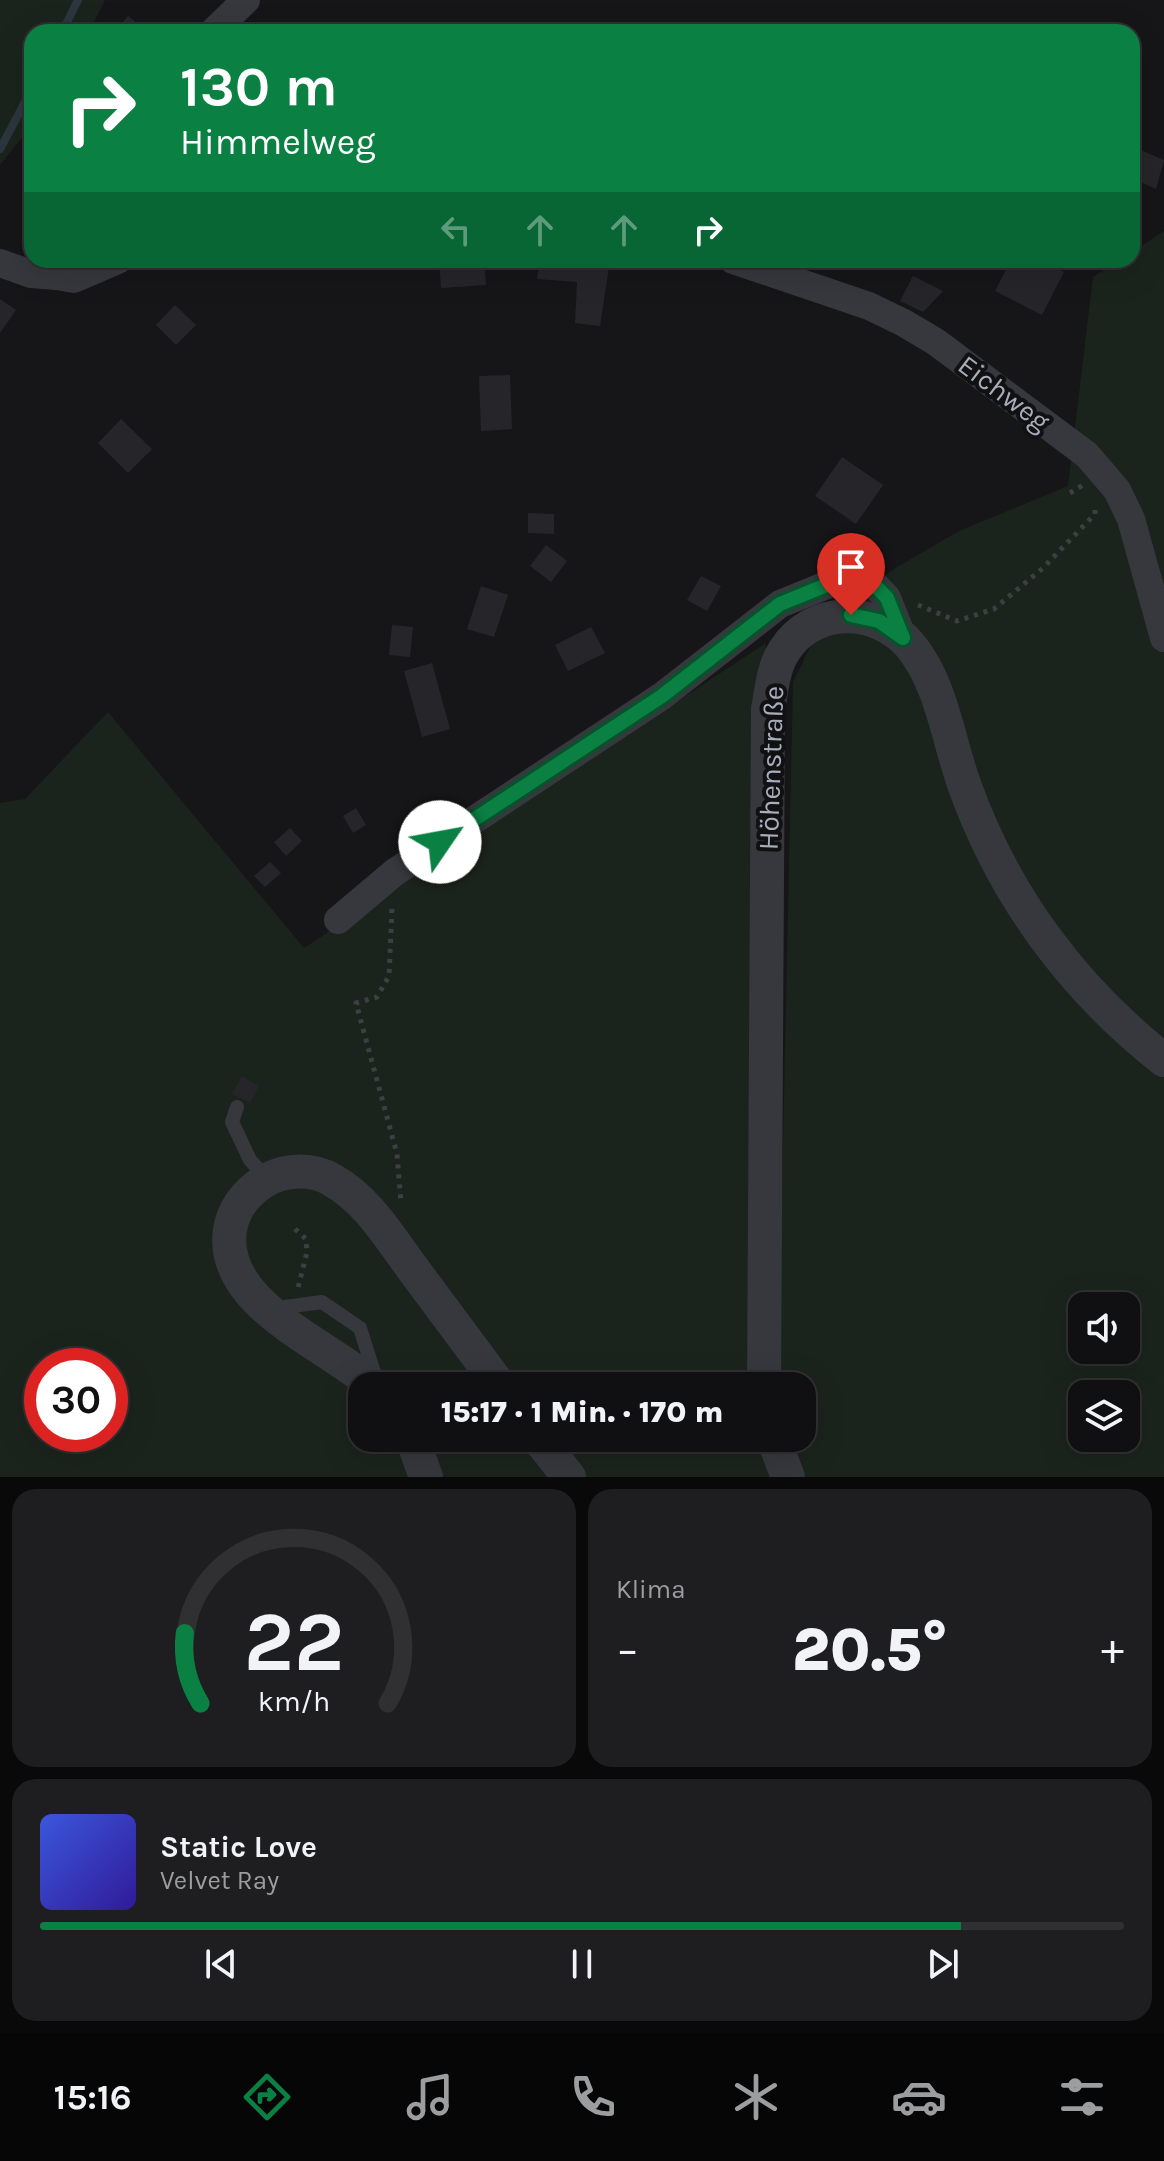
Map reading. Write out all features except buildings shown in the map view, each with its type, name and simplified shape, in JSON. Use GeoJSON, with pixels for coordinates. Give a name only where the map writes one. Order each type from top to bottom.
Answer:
{"type":"FeatureCollection","features":[{"type":"Feature","properties":{"kind":"street"},"geometry":{"type":"LineString","coordinates":[[221,24],[246,0]]}},
{"type":"Feature","properties":{"kind":"street"},"geometry":{"type":"LineString","coordinates":[[0,263],[31,274],[64,268],[74,279],[99,268]]}},
{"type":"Feature","properties":{"kind":"street","name":"Eichweg"},"geometry":{"type":"LineString","coordinates":[[757,268],[869,306],[904,323],[948,351],[1087,455],[1117,490],[1131,519],[1164,638]]}},
{"type":"Feature","properties":{"kind":"street"},"geometry":{"type":"LineString","coordinates":[[338,920],[395,872],[662,696],[780,604],[816,587],[857,576],[868,578],[887,598],[903,638]]}},
{"type":"Feature","properties":{"kind":"street","name":"Höhenstraße"},"geometry":{"type":"LineString","coordinates":[[764,1372],[768,709],[774,672],[793,640],[824,619],[851,615],[879,621],[903,638],[918,656],[935,692],[985,838],[1023,908],[1092,994],[1164,1060]]}},
{"type":"Feature","properties":{"kind":"street"},"geometry":{"type":"LineString","coordinates":[[356,1372],[266,1310],[236,1273],[229,1239],[233,1216],[239,1205],[268,1179],[289,1173],[311,1172],[331,1179],[349,1191],[374,1218],[490,1372]]}},
{"type":"Feature","properties":{"kind":"street"},"geometry":{"type":"LineString","coordinates":[[417,1452],[426,1477]]}},
{"type":"Feature","properties":{"kind":"street"},"geometry":{"type":"LineString","coordinates":[[549,1452],[569,1477]]}},
{"type":"Feature","properties":{"kind":"street"},"geometry":{"type":"LineString","coordinates":[[778,1452],[788,1477]]}},
{"type":"Feature","properties":{"kind":"lane"},"geometry":{"type":"LineString","coordinates":[[237,1107],[232,1122],[250,1160],[268,1179]]}},
{"type":"Feature","properties":{"kind":"lane"},"geometry":{"type":"LineString","coordinates":[[266,1310],[322,1302],[360,1328],[372,1357],[374,1372]]}},
{"type":"Feature","properties":{"kind":"path"},"geometry":{"type":"LineString","coordinates":[[887,598],[899,596],[957,621],[994,609],[1074,537],[1095,514],[1095,502]]}},
{"type":"Feature","properties":{"kind":"path"},"geometry":{"type":"LineString","coordinates":[[395,872],[389,976],[377,997],[356,1003],[397,1154],[402,1214]]}},
{"type":"Feature","properties":{"kind":"path"},"geometry":{"type":"LineString","coordinates":[[295,1229],[306,1239],[297,1290],[304,1303]]}},
{"type":"Feature","properties":{"kind":"shaded area"},"geometry":{"type":"Polygon","coordinates":[[[0,0],[105,0],[93,24],[24,24],[24,135],[0,165],[0,0]]]}},
{"type":"Feature","properties":{"kind":"shaded area"},"geometry":{"type":"Polygon","coordinates":[[[1164,231],[1164,1477],[0,1477],[0,803],[25,799],[108,712],[304,948],[766,643],[758,786],[780,1284],[793,682],[824,619],[894,569],[959,531],[1068,486],[1093,277],[1107,268],[1140,268],[1140,247],[1164,231]]]}},
{"type":"Feature","properties":{"kind":"waterway"},"geometry":{"type":"LineString","coordinates":[[66,24],[78,0]]}},
{"type":"Feature","properties":{"kind":"waterway"},"geometry":{"type":"LineString","coordinates":[[0,149],[24,104]]}},
{"type":"Feature","properties":{"kind":"route"},"geometry":{"type":"LineString","coordinates":[[440,842],[662,696],[766,613],[816,587],[857,576],[868,578],[887,598],[903,638],[879,621],[851,615]]}}]}
